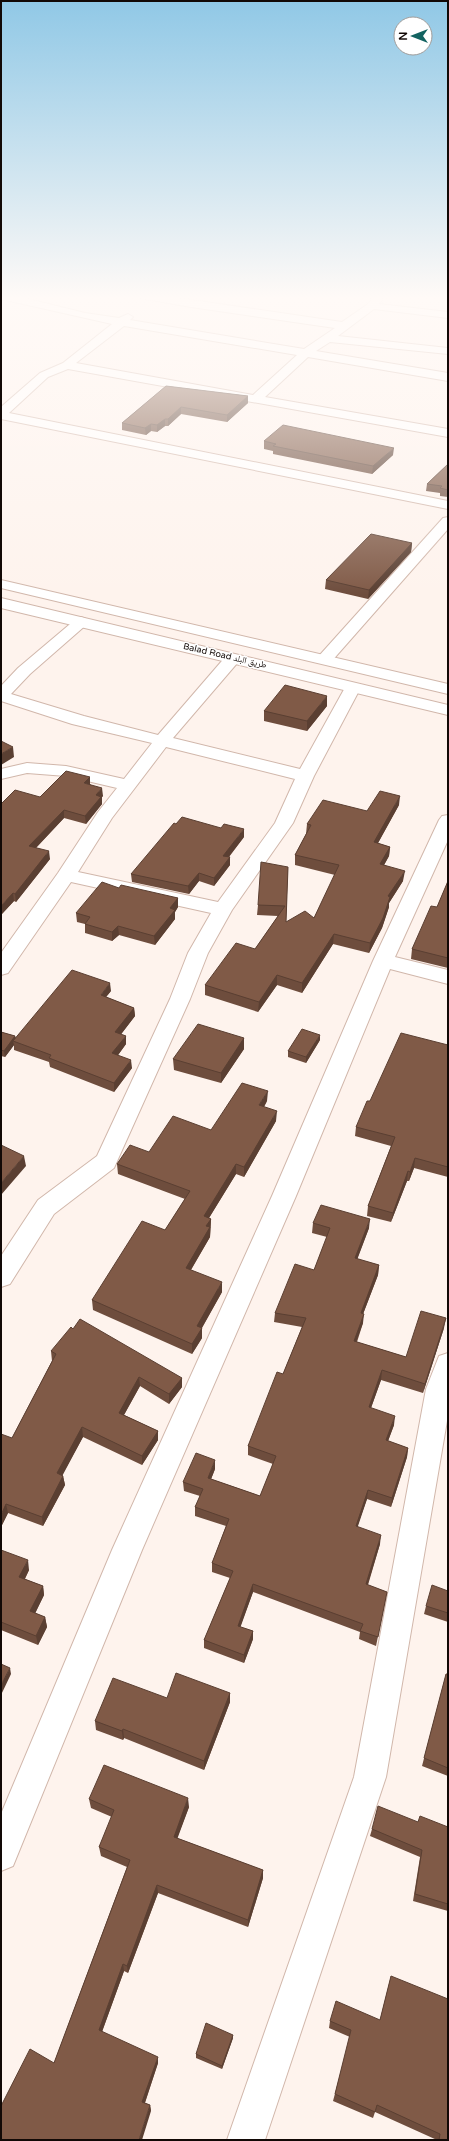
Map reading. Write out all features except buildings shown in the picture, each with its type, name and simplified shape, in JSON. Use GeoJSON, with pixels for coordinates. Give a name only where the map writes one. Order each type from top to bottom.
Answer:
{"type":"FeatureCollection","features":[{"type":"Feature","properties":{"kind":"main road"},"geometry":{"type":"LineString","coordinates":[[1,414],[23,395]]}},
{"type":"Feature","properties":{"kind":"main road"},"geometry":{"type":"LineString","coordinates":[[232,395],[448,433]]}},
{"type":"Feature","properties":{"kind":"main road"},"geometry":{"type":"LineString","coordinates":[[255,399],[260,395]]}},
{"type":"Feature","properties":{"kind":"main road"},"geometry":{"type":"LineString","coordinates":[[1,414],[448,505]]}},
{"type":"Feature","properties":{"kind":"main road"},"geometry":{"type":"LineString","coordinates":[[324,660],[448,521]]}},
{"type":"Feature","properties":{"kind":"main road","name":"Balad Road طريق البلد"},"geometry":{"type":"LineString","coordinates":[[1,584],[448,690]]}},
{"type":"Feature","properties":{"kind":"main road","name":"Balad Road طريق البلد"},"geometry":{"type":"LineString","coordinates":[[1,602],[448,710]]}},
{"type":"Feature","properties":{"kind":"main road"},"geometry":{"type":"LineString","coordinates":[[81,622],[24,671],[1,696],[78,720],[305,776]]}},
{"type":"Feature","properties":{"kind":"main road"},"geometry":{"type":"LineString","coordinates":[[1,968],[66,875],[104,816],[127,785],[233,658]]}},
{"type":"Feature","properties":{"kind":"main road"},"geometry":{"type":"LineString","coordinates":[[1,1277],[46,1207],[106,1162],[180,999],[198,953],[223,909],[284,823],[305,776],[353,687]]}},
{"type":"Feature","properties":{"kind":"main road"},"geometry":{"type":"LineString","coordinates":[[1,774],[27,768],[66,771],[127,785]]}},
{"type":"Feature","properties":{"kind":"main road"},"geometry":{"type":"LineString","coordinates":[[1,1854],[127,1550],[284,1196],[383,961],[448,820]]}},
{"type":"Feature","properties":{"kind":"main road"},"geometry":{"type":"LineString","coordinates":[[66,875],[223,909]]}},
{"type":"Feature","properties":{"kind":"main road"},"geometry":{"type":"LineString","coordinates":[[383,961],[448,977]]}},
{"type":"Feature","properties":{"kind":"main road"},"geometry":{"type":"LineString","coordinates":[[246,2140],[370,1777],[445,1382]]}}]}
